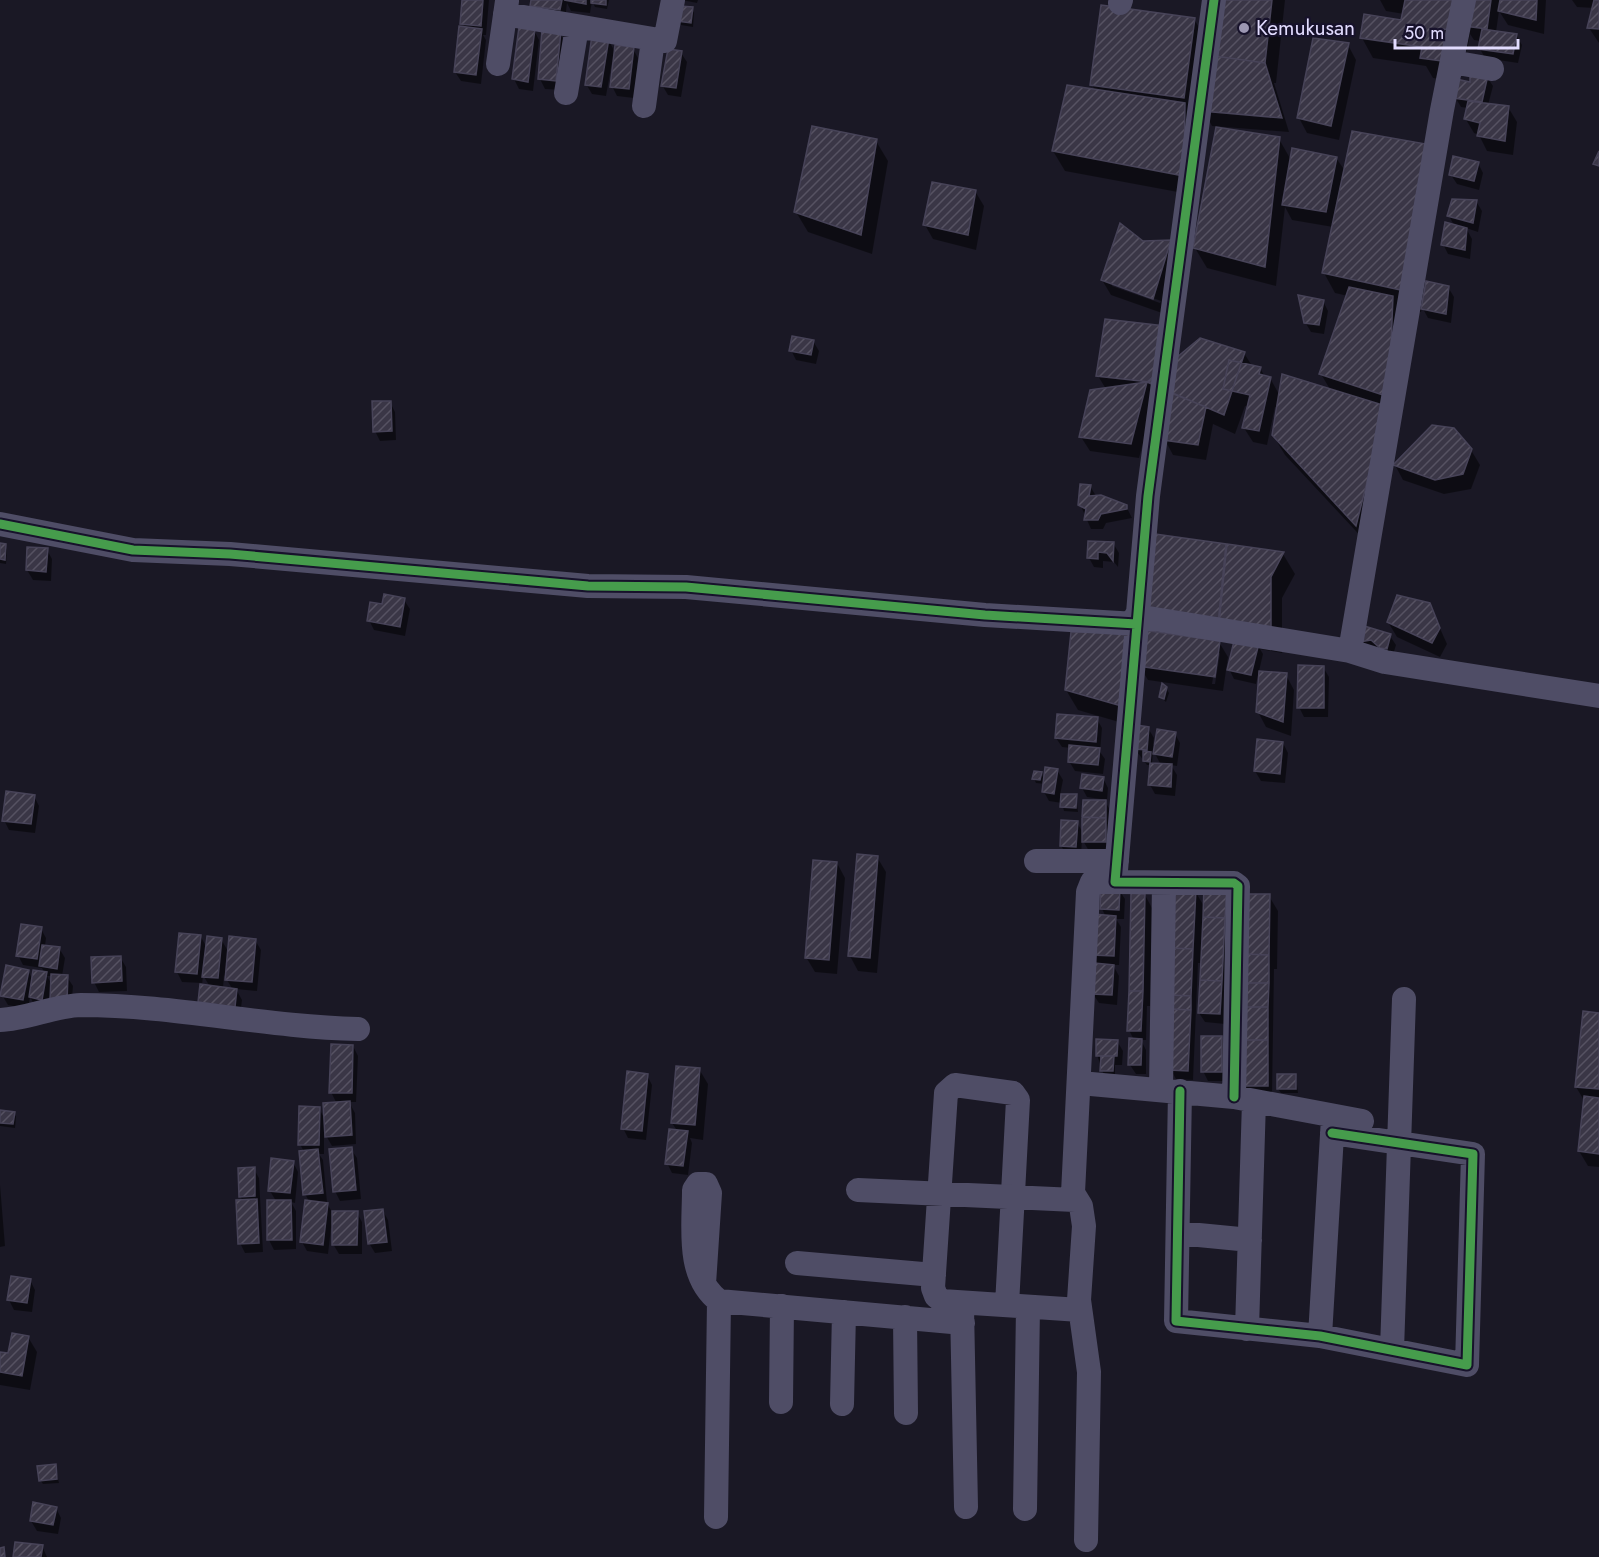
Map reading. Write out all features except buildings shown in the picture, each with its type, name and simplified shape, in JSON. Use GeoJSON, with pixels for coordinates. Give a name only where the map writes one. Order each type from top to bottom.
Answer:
{"type":"FeatureCollection","features":[{"type":"Feature","properties":{"kind":"street"},"geometry":{"type":"LineString","coordinates":[[498,64],[506,7],[577,27],[665,41],[673,0]]}},
{"type":"Feature","properties":{"kind":"street"},"geometry":{"type":"LineString","coordinates":[[1116,872],[1148,496],[1174,283],[1214,0]]}},
{"type":"Feature","properties":{"kind":"street"},"geometry":{"type":"LineString","coordinates":[[1350,651],[1464,0]]}},
{"type":"Feature","properties":{"kind":"street"},"geometry":{"type":"LineString","coordinates":[[566,93],[577,27]]}},
{"type":"Feature","properties":{"kind":"street"},"geometry":{"type":"LineString","coordinates":[[644,106],[653,40]]}},
{"type":"Feature","properties":{"kind":"street"},"geometry":{"type":"LineString","coordinates":[[1452,62],[1492,69]]}},
{"type":"Feature","properties":{"kind":"street"},"geometry":{"type":"LineString","coordinates":[[0,524],[133,550],[230,554],[588,586],[686,587],[986,615],[1136,620],[1350,651],[1385,662],[1599,696]]}},
{"type":"Feature","properties":{"kind":"street"},"geometry":{"type":"LineString","coordinates":[[1036,861],[1116,872],[1164,883],[1234,883],[1238,886],[1250,1240],[1247,1329]]}},
{"type":"Feature","properties":{"kind":"street"},"geometry":{"type":"LineString","coordinates":[[1086,1540],[1089,1372],[1080,1310],[1084,1226],[1081,1206],[1075,1200],[1073,1193],[1088,892],[1092,882],[1116,872]]}},
{"type":"Feature","properties":{"kind":"street"},"geometry":{"type":"LineString","coordinates":[[1080,1083],[1171,1090],[1244,1099],[1400,1143],[1473,1154],[1467,1365],[1320,1336],[1176,1321],[1178,1233],[1171,1090],[1164,883]]}},
{"type":"Feature","properties":{"kind":"street"},"geometry":{"type":"LineString","coordinates":[[1392,1350],[1404,999]]}},
{"type":"Feature","properties":{"kind":"street"},"geometry":{"type":"LineString","coordinates":[[0,1020],[79,1005],[177,1010],[316,1028],[358,1029]]}},
{"type":"Feature","properties":{"kind":"street"},"geometry":{"type":"LineString","coordinates":[[962,1312],[936,1296],[934,1275],[946,1093],[955,1085],[1013,1093],[1017,1096],[1012,1197],[1025,1509]]}},
{"type":"Feature","properties":{"kind":"street"},"geometry":{"type":"LineString","coordinates":[[1333,1124],[1362,1120]]}},
{"type":"Feature","properties":{"kind":"street"},"geometry":{"type":"LineString","coordinates":[[1320,1336],[1333,1124]]}},
{"type":"Feature","properties":{"kind":"street"},"geometry":{"type":"LineString","coordinates":[[858,1190],[1075,1200]]}},
{"type":"Feature","properties":{"kind":"street"},"geometry":{"type":"LineString","coordinates":[[1178,1233],[1250,1240]]}},
{"type":"Feature","properties":{"kind":"street"},"geometry":{"type":"LineString","coordinates":[[797,1263],[934,1275]]}},
{"type":"Feature","properties":{"kind":"street"},"geometry":{"type":"LineString","coordinates":[[716,1517],[712,1292],[782,1306],[904,1317],[1017,1306],[1080,1310]]}},
{"type":"Feature","properties":{"kind":"street"},"geometry":{"type":"LineString","coordinates":[[781,1402],[782,1306]]}},
{"type":"Feature","properties":{"kind":"street"},"geometry":{"type":"LineString","coordinates":[[842,1404],[844,1312]]}},
{"type":"Feature","properties":{"kind":"street"},"geometry":{"type":"LineString","coordinates":[[962,1312],[966,1507]]}},
{"type":"Feature","properties":{"kind":"street"},"geometry":{"type":"LineString","coordinates":[[904,1317],[906,1413]]}},
{"type":"Feature","properties":{"kind":"cycle path"},"geometry":{"type":"LineString","coordinates":[[1214,0],[1148,496],[1115,882],[1234,883],[1238,886],[1234,1097]]}},
{"type":"Feature","properties":{"kind":"cycle path"},"geometry":{"type":"LineString","coordinates":[[0,524],[133,550],[230,554],[588,586],[686,587],[985,615],[1136,624]]}},
{"type":"Feature","properties":{"kind":"cycle path"},"geometry":{"type":"LineString","coordinates":[[1180,1091],[1176,1321],[1320,1336],[1467,1365],[1473,1154],[1332,1133]]}},
{"type":"Feature","properties":{"kind":"place","name":"Kemukusan"},"geometry":{"type":"Point","coordinates":[1244,28]}}]}
